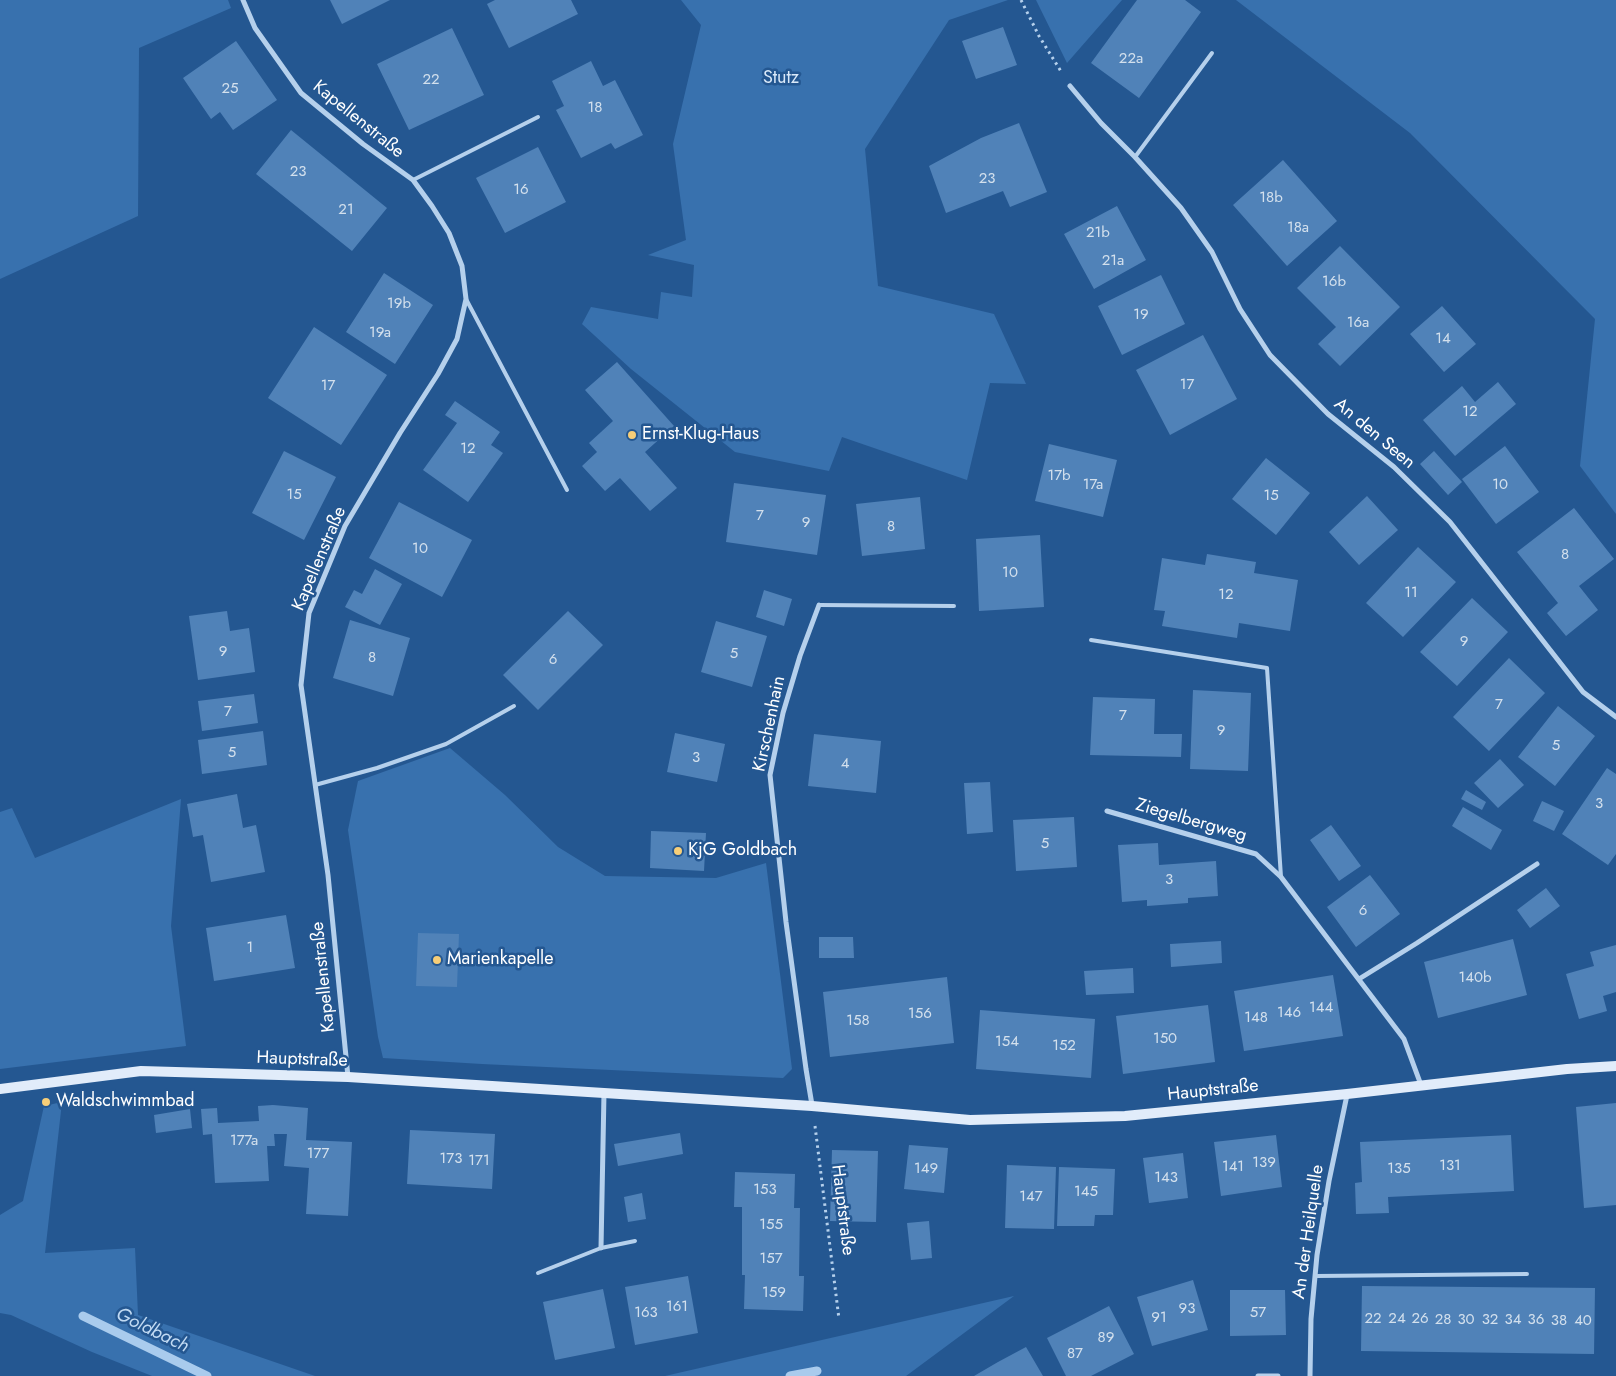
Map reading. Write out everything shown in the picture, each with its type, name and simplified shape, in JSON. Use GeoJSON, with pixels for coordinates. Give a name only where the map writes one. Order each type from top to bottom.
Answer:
{"type":"FeatureCollection","features":[{"type":"Feature","properties":{"kind":"street","name":"Kapellenstraße"},"geometry":{"type":"LineString","coordinates":[[243,0],[255,28],[302,93],[363,144],[413,180],[449,232],[462,266],[466,299],[457,338],[438,374],[400,433],[345,526],[309,613],[301,685],[328,875],[348,1077]]}},
{"type":"Feature","properties":{"kind":"street","name":"An den Seen"},"geometry":{"type":"LineString","coordinates":[[1070,86],[1101,123],[1181,208],[1212,252],[1240,309],[1270,355],[1328,414],[1394,468],[1450,522],[1584,692],[1616,718]]}},
{"type":"Feature","properties":{"kind":"street","name":"Kirschenhain"},"geometry":{"type":"LineString","coordinates":[[812,1106],[786,922],[770,775],[783,713],[800,656],[819,605]]}},
{"type":"Feature","properties":{"kind":"street","name":"Ziegelbergweg"},"geometry":{"type":"LineString","coordinates":[[1107,811],[1256,854],[1281,876],[1404,1039],[1421,1085]]}},
{"type":"Feature","properties":{"kind":"street"},"geometry":{"type":"LineString","coordinates":[[1359,979],[1537,864]]}},
{"type":"Feature","properties":{"kind":"street","name":"Hauptstraße"},"geometry":{"type":"LineString","coordinates":[[0,1089],[142,1071],[348,1077],[812,1106],[970,1120],[1125,1116],[1347,1094],[1567,1069],[1616,1066]]}},
{"type":"Feature","properties":{"kind":"street"},"geometry":{"type":"LineString","coordinates":[[601,1248],[604,1093]]}},
{"type":"Feature","properties":{"kind":"street","name":"An der Heilquelle"},"geometry":{"type":"LineString","coordinates":[[1310,1376],[1311,1319],[1316,1276],[1329,1181],[1347,1094]]}},
{"type":"Feature","properties":{"kind":"street"},"geometry":{"type":"LineString","coordinates":[[1258,1376],[1278,1376]]}},
{"type":"Feature","properties":{"kind":"lane"},"geometry":{"type":"LineString","coordinates":[[1135,157],[1212,53]]}},
{"type":"Feature","properties":{"kind":"lane","name":"Kapellenstraße"},"geometry":{"type":"LineString","coordinates":[[413,180],[538,117]]}},
{"type":"Feature","properties":{"kind":"lane"},"geometry":{"type":"LineString","coordinates":[[466,299],[567,490]]}},
{"type":"Feature","properties":{"kind":"lane","name":"Kirschenhain"},"geometry":{"type":"LineString","coordinates":[[819,605],[954,606]]}},
{"type":"Feature","properties":{"kind":"lane"},"geometry":{"type":"LineString","coordinates":[[1091,640],[1267,668],[1281,876]]}},
{"type":"Feature","properties":{"kind":"lane"},"geometry":{"type":"LineString","coordinates":[[315,785],[377,768],[446,744],[514,706]]}},
{"type":"Feature","properties":{"kind":"lane"},"geometry":{"type":"LineString","coordinates":[[538,1273],[601,1248],[635,1241]]}},
{"type":"Feature","properties":{"kind":"lane"},"geometry":{"type":"LineString","coordinates":[[1316,1276],[1527,1274]]}},
{"type":"Feature","properties":{"kind":"path"},"geometry":{"type":"LineString","coordinates":[[1021,0],[1039,36],[1070,86]]}},
{"type":"Feature","properties":{"kind":"path","name":"Hauptstraße"},"geometry":{"type":"LineString","coordinates":[[812,1106],[839,1319]]}},
{"type":"Feature","properties":{"kind":"green space"},"geometry":{"type":"Polygon","coordinates":[[[0,0],[228,0],[231,8],[139,48],[138,216],[0,279],[0,0]]]}},
{"type":"Feature","properties":{"kind":"green space","name":"Stutz"},"geometry":{"type":"Polygon","coordinates":[[[681,0],[1008,0],[949,20],[865,149],[878,286],[994,314],[1026,384],[990,383],[967,480],[842,437],[829,471],[735,452],[631,369],[582,324],[591,307],[658,319],[661,292],[692,297],[694,265],[648,255],[686,240],[673,144],[701,25],[681,0]]]}},
{"type":"Feature","properties":{"kind":"green space"},"geometry":{"type":"Polygon","coordinates":[[[1036,0],[1122,0],[1067,63],[1036,0]]]}},
{"type":"Feature","properties":{"kind":"green space"},"geometry":{"type":"Polygon","coordinates":[[[1236,0],[1616,0],[1616,514],[1580,466],[1595,319],[1410,133],[1236,0]]]}},
{"type":"Feature","properties":{"kind":"green space"},"geometry":{"type":"Polygon","coordinates":[[[450,748],[505,795],[558,847],[605,876],[716,878],[766,863],[792,1069],[783,1078],[383,1058],[378,1037],[348,830],[358,781],[450,748]]]}},
{"type":"Feature","properties":{"kind":"green space"},"geometry":{"type":"Polygon","coordinates":[[[181,799],[171,926],[186,1046],[0,1069],[0,812],[12,808],[35,858],[181,799]]]}},
{"type":"Feature","properties":{"kind":"green space"},"geometry":{"type":"Polygon","coordinates":[[[62,1102],[45,1253],[135,1248],[138,1315],[315,1376],[152,1376],[92,1352],[11,1315],[0,1313],[0,1215],[23,1201],[44,1106],[62,1102]]]}},
{"type":"Feature","properties":{"kind":"green space"},"geometry":{"type":"Polygon","coordinates":[[[1014,1296],[906,1376],[665,1376],[835,1337],[1014,1296]]]}},
{"type":"Feature","properties":{"kind":"building"},"geometry":{"type":"Polygon","coordinates":[[[330,0],[390,0],[342,24],[330,0]]]}},
{"type":"Feature","properties":{"kind":"building"},"geometry":{"type":"Polygon","coordinates":[[[495,0],[571,0],[578,14],[509,48],[487,4],[495,0]]]}},
{"type":"Feature","properties":{"kind":"building"},"geometry":{"type":"Polygon","coordinates":[[[1137,0],[1185,0],[1201,12],[1139,98],[1091,63],[1137,0]]]}},
{"type":"Feature","properties":{"kind":"building"},"geometry":{"type":"Polygon","coordinates":[[[1003,27],[1017,65],[976,79],[962,41],[1003,27]]]}},
{"type":"Feature","properties":{"kind":"building"},"geometry":{"type":"Polygon","coordinates":[[[452,28],[484,95],[409,130],[377,64],[452,28]]]}},
{"type":"Feature","properties":{"kind":"building"},"geometry":{"type":"Polygon","coordinates":[[[236,41],[277,100],[233,130],[220,112],[211,119],[183,78],[236,41]]]}},
{"type":"Feature","properties":{"kind":"building"},"geometry":{"type":"Polygon","coordinates":[[[591,61],[603,86],[615,80],[643,135],[615,149],[611,143],[581,158],[556,110],[564,106],[552,81],[591,61]]]}},
{"type":"Feature","properties":{"kind":"building"},"geometry":{"type":"Polygon","coordinates":[[[1019,123],[1047,192],[1010,207],[1003,191],[946,213],[929,166],[981,138],[1019,123]]]}},
{"type":"Feature","properties":{"kind":"building"},"geometry":{"type":"Polygon","coordinates":[[[291,130],[387,208],[352,251],[256,174],[291,130]]]}},
{"type":"Feature","properties":{"kind":"building"},"geometry":{"type":"Polygon","coordinates":[[[538,147],[566,202],[505,233],[476,178],[538,147]]]}},
{"type":"Feature","properties":{"kind":"building"},"geometry":{"type":"Polygon","coordinates":[[[1283,160],[1337,221],[1287,266],[1233,205],[1283,160]]]}},
{"type":"Feature","properties":{"kind":"building"},"geometry":{"type":"Polygon","coordinates":[[[1117,206],[1146,260],[1094,289],[1064,234],[1117,206]]]}},
{"type":"Feature","properties":{"kind":"building"},"geometry":{"type":"Polygon","coordinates":[[[1340,246],[1400,307],[1340,366],[1318,344],[1336,327],[1297,288],[1340,246]]]}},
{"type":"Feature","properties":{"kind":"building"},"geometry":{"type":"Polygon","coordinates":[[[384,273],[433,305],[395,364],[346,332],[384,273]]]}},
{"type":"Feature","properties":{"kind":"building"},"geometry":{"type":"Polygon","coordinates":[[[1161,275],[1185,324],[1122,355],[1098,306],[1161,275]]]}},
{"type":"Feature","properties":{"kind":"building"},"geometry":{"type":"Polygon","coordinates":[[[1442,306],[1476,344],[1444,372],[1410,334],[1442,306]]]}},
{"type":"Feature","properties":{"kind":"building"},"geometry":{"type":"Polygon","coordinates":[[[314,327],[387,375],[341,445],[268,398],[314,327]]]}},
{"type":"Feature","properties":{"kind":"building"},"geometry":{"type":"Polygon","coordinates":[[[1203,335],[1237,399],[1170,435],[1136,370],[1203,335]]]}},
{"type":"Feature","properties":{"kind":"building","name":"Ernst-Klug-Haus"},"geometry":{"type":"Polygon","coordinates":[[[617,362],[674,426],[645,452],[677,488],[650,511],[620,478],[605,491],[582,466],[597,452],[589,443],[613,421],[585,390],[617,362]]]}},
{"type":"Feature","properties":{"kind":"building"},"geometry":{"type":"Polygon","coordinates":[[[1498,382],[1516,404],[1455,456],[1423,420],[1462,386],[1475,402],[1498,382]]]}},
{"type":"Feature","properties":{"kind":"building"},"geometry":{"type":"Polygon","coordinates":[[[455,401],[500,432],[491,445],[503,453],[468,502],[423,470],[457,423],[445,415],[455,401]]]}},
{"type":"Feature","properties":{"kind":"building"},"geometry":{"type":"Polygon","coordinates":[[[1049,444],[1117,460],[1103,517],[1035,501],[1049,444]]]}},
{"type":"Feature","properties":{"kind":"building"},"geometry":{"type":"Polygon","coordinates":[[[1505,446],[1539,492],[1496,524],[1462,479],[1505,446]]]}},
{"type":"Feature","properties":{"kind":"building"},"geometry":{"type":"Polygon","coordinates":[[[284,451],[336,477],[304,540],[252,513],[284,451]]]}},
{"type":"Feature","properties":{"kind":"building"},"geometry":{"type":"Polygon","coordinates":[[[1434,451],[1462,482],[1448,495],[1420,464],[1434,451]]]}},
{"type":"Feature","properties":{"kind":"building"},"geometry":{"type":"Polygon","coordinates":[[[1266,458],[1310,493],[1276,535],[1232,499],[1266,458]]]}},
{"type":"Feature","properties":{"kind":"building"},"geometry":{"type":"Polygon","coordinates":[[[734,483],[826,495],[817,555],[726,542],[734,483]]]}},
{"type":"Feature","properties":{"kind":"building"},"geometry":{"type":"Polygon","coordinates":[[[1367,496],[1398,530],[1359,565],[1329,532],[1367,496]]]}},
{"type":"Feature","properties":{"kind":"building"},"geometry":{"type":"Polygon","coordinates":[[[920,497],[925,549],[862,556],[856,504],[920,497]]]}},
{"type":"Feature","properties":{"kind":"building"},"geometry":{"type":"Polygon","coordinates":[[[399,502],[472,540],[442,597],[369,558],[399,502]]]}},
{"type":"Feature","properties":{"kind":"building"},"geometry":{"type":"Polygon","coordinates":[[[1574,508],[1614,559],[1579,586],[1598,610],[1566,636],[1547,613],[1558,603],[1517,552],[1574,508]]]}},
{"type":"Feature","properties":{"kind":"building"},"geometry":{"type":"Polygon","coordinates":[[[1040,535],[1044,607],[979,611],[976,539],[1040,535]]]}},
{"type":"Feature","properties":{"kind":"building"},"geometry":{"type":"Polygon","coordinates":[[[1418,547],[1456,582],[1403,637],[1366,603],[1418,547]]]}},
{"type":"Feature","properties":{"kind":"building"},"geometry":{"type":"Polygon","coordinates":[[[1207,554],[1256,562],[1254,573],[1298,580],[1290,631],[1239,623],[1237,638],[1162,626],[1165,611],[1154,610],[1162,558],[1205,565],[1207,554]]]}},
{"type":"Feature","properties":{"kind":"building"},"geometry":{"type":"Polygon","coordinates":[[[375,569],[402,584],[380,625],[345,607],[354,590],[362,594],[375,569]]]}},
{"type":"Feature","properties":{"kind":"building"},"geometry":{"type":"Polygon","coordinates":[[[764,590],[792,599],[784,626],[756,617],[764,590]]]}},
{"type":"Feature","properties":{"kind":"building"},"geometry":{"type":"Polygon","coordinates":[[[1472,598],[1508,632],[1457,686],[1420,652],[1472,598]]]}},
{"type":"Feature","properties":{"kind":"building"},"geometry":{"type":"Polygon","coordinates":[[[227,611],[230,631],[249,628],[255,672],[198,680],[189,616],[227,611]]]}},
{"type":"Feature","properties":{"kind":"building"},"geometry":{"type":"Polygon","coordinates":[[[568,611],[603,645],[538,710],[503,675],[568,611]]]}},
{"type":"Feature","properties":{"kind":"building"},"geometry":{"type":"Polygon","coordinates":[[[350,620],[410,638],[393,696],[333,678],[350,620]]]}},
{"type":"Feature","properties":{"kind":"building"},"geometry":{"type":"Polygon","coordinates":[[[716,621],[767,636],[752,687],[701,672],[716,621]]]}},
{"type":"Feature","properties":{"kind":"building"},"geometry":{"type":"Polygon","coordinates":[[[1509,658],[1545,693],[1489,751],[1453,717],[1509,658]]]}},
{"type":"Feature","properties":{"kind":"building"},"geometry":{"type":"Polygon","coordinates":[[[1193,690],[1251,693],[1248,771],[1190,769],[1193,690]]]}},
{"type":"Feature","properties":{"kind":"building"},"geometry":{"type":"Polygon","coordinates":[[[254,694],[258,723],[202,731],[198,701],[254,694]]]}},
{"type":"Feature","properties":{"kind":"building"},"geometry":{"type":"Polygon","coordinates":[[[1093,697],[1155,699],[1154,734],[1182,734],[1181,757],[1090,755],[1093,697]]]}},
{"type":"Feature","properties":{"kind":"building"},"geometry":{"type":"Polygon","coordinates":[[[1558,706],[1595,736],[1555,786],[1518,757],[1558,706]]]}},
{"type":"Feature","properties":{"kind":"building"},"geometry":{"type":"Polygon","coordinates":[[[263,731],[267,765],[202,774],[198,740],[263,731]]]}},
{"type":"Feature","properties":{"kind":"building"},"geometry":{"type":"Polygon","coordinates":[[[675,733],[725,744],[717,782],[667,772],[675,733]]]}},
{"type":"Feature","properties":{"kind":"building"},"geometry":{"type":"Polygon","coordinates":[[[814,734],[881,741],[876,793],[808,786],[814,734]]]}},
{"type":"Feature","properties":{"kind":"building"},"geometry":{"type":"Polygon","coordinates":[[[1500,759],[1524,785],[1498,808],[1474,783],[1500,759]]]}},
{"type":"Feature","properties":{"kind":"building"},"geometry":{"type":"Polygon","coordinates":[[[1607,768],[1616,774],[1616,854],[1608,865],[1562,834],[1607,768]]]}},
{"type":"Feature","properties":{"kind":"building"},"geometry":{"type":"Polygon","coordinates":[[[990,782],[993,832],[967,834],[964,783],[990,782]]]}},
{"type":"Feature","properties":{"kind":"building"},"geometry":{"type":"Polygon","coordinates":[[[1466,790],[1486,802],[1482,810],[1461,799],[1466,790]]]}},
{"type":"Feature","properties":{"kind":"building"},"geometry":{"type":"Polygon","coordinates":[[[237,794],[243,828],[256,825],[265,872],[211,882],[203,835],[193,837],[187,804],[237,794]]]}},
{"type":"Feature","properties":{"kind":"building"},"geometry":{"type":"Polygon","coordinates":[[[1542,801],[1564,811],[1554,831],[1533,821],[1542,801]]]}},
{"type":"Feature","properties":{"kind":"building"},"geometry":{"type":"Polygon","coordinates":[[[1463,807],[1502,830],[1491,850],[1452,826],[1463,807]]]}},
{"type":"Feature","properties":{"kind":"building"},"geometry":{"type":"Polygon","coordinates":[[[1074,817],[1077,867],[1016,871],[1013,820],[1074,817]]]}},
{"type":"Feature","properties":{"kind":"building"},"geometry":{"type":"Polygon","coordinates":[[[1331,825],[1361,866],[1339,881],[1310,840],[1331,825]]]}},
{"type":"Feature","properties":{"kind":"building","name":"KjG Goldbach"},"geometry":{"type":"Polygon","coordinates":[[[651,831],[706,833],[704,871],[650,868],[651,831]]]}},
{"type":"Feature","properties":{"kind":"building"},"geometry":{"type":"Polygon","coordinates":[[[1158,843],[1159,865],[1216,861],[1218,896],[1188,898],[1188,903],[1147,906],[1147,900],[1122,902],[1118,845],[1158,843]]]}},
{"type":"Feature","properties":{"kind":"building"},"geometry":{"type":"Polygon","coordinates":[[[1370,875],[1400,914],[1356,947],[1327,907],[1370,875]]]}},
{"type":"Feature","properties":{"kind":"building"},"geometry":{"type":"Polygon","coordinates":[[[1546,888],[1560,906],[1530,928],[1517,910],[1546,888]]]}},
{"type":"Feature","properties":{"kind":"building"},"geometry":{"type":"Polygon","coordinates":[[[286,915],[295,968],[214,981],[206,928],[286,915]]]}},
{"type":"Feature","properties":{"kind":"building","name":"Marienkapelle"},"geometry":{"type":"Polygon","coordinates":[[[418,933],[459,934],[457,987],[416,986],[418,933]]]}},
{"type":"Feature","properties":{"kind":"building"},"geometry":{"type":"Polygon","coordinates":[[[819,937],[853,937],[854,958],[819,958],[819,937]]]}},
{"type":"Feature","properties":{"kind":"building"},"geometry":{"type":"Polygon","coordinates":[[[1513,939],[1527,995],[1438,1018],[1424,962],[1513,939]]]}},
{"type":"Feature","properties":{"kind":"building"},"geometry":{"type":"Polygon","coordinates":[[[1221,941],[1222,963],[1171,967],[1170,944],[1221,941]]]}},
{"type":"Feature","properties":{"kind":"building"},"geometry":{"type":"Polygon","coordinates":[[[1616,945],[1616,992],[1603,996],[1607,1011],[1579,1019],[1566,974],[1594,966],[1590,952],[1616,945]]]}},
{"type":"Feature","properties":{"kind":"building"},"geometry":{"type":"Polygon","coordinates":[[[1133,968],[1134,993],[1086,995],[1084,971],[1133,968]]]}},
{"type":"Feature","properties":{"kind":"building"},"geometry":{"type":"Polygon","coordinates":[[[1333,975],[1343,1036],[1244,1051],[1234,991],[1333,975]]]}},
{"type":"Feature","properties":{"kind":"building"},"geometry":{"type":"Polygon","coordinates":[[[947,977],[954,1043],[830,1057],[823,992],[947,977]]]}},
{"type":"Feature","properties":{"kind":"building"},"geometry":{"type":"Polygon","coordinates":[[[1208,1005],[1215,1062],[1123,1074],[1116,1016],[1208,1005]]]}},
{"type":"Feature","properties":{"kind":"building"},"geometry":{"type":"Polygon","coordinates":[[[980,1010],[1095,1019],[1091,1078],[976,1069],[980,1010]]]}},
{"type":"Feature","properties":{"kind":"building"},"geometry":{"type":"Polygon","coordinates":[[[1616,1103],[1616,1205],[1584,1208],[1576,1107],[1616,1103]]]}},
{"type":"Feature","properties":{"kind":"building"},"geometry":{"type":"Polygon","coordinates":[[[273,1105],[308,1108],[306,1140],[352,1142],[348,1216],[306,1214],[309,1168],[284,1166],[287,1134],[274,1134],[275,1146],[267,1146],[269,1181],[215,1183],[212,1134],[203,1135],[201,1109],[217,1108],[218,1123],[259,1121],[258,1106],[273,1105]]]}},
{"type":"Feature","properties":{"kind":"building"},"geometry":{"type":"Polygon","coordinates":[[[190,1109],[192,1128],[156,1133],[154,1115],[190,1109]]]}},
{"type":"Feature","properties":{"kind":"building"},"geometry":{"type":"Polygon","coordinates":[[[410,1130],[495,1134],[492,1189],[407,1184],[410,1130]]]}},
{"type":"Feature","properties":{"kind":"building"},"geometry":{"type":"Polygon","coordinates":[[[680,1133],[683,1154],[618,1166],[614,1144],[680,1133]]]}},
{"type":"Feature","properties":{"kind":"building"},"geometry":{"type":"Polygon","coordinates":[[[1276,1135],[1282,1187],[1221,1196],[1214,1142],[1276,1135]]]}},
{"type":"Feature","properties":{"kind":"building"},"geometry":{"type":"Polygon","coordinates":[[[1511,1135],[1514,1191],[1388,1197],[1389,1213],[1356,1214],[1355,1183],[1362,1182],[1360,1142],[1511,1135]]]}},
{"type":"Feature","properties":{"kind":"building"},"geometry":{"type":"Polygon","coordinates":[[[909,1145],[948,1148],[944,1193],[904,1189],[909,1145]]]}},
{"type":"Feature","properties":{"kind":"building"},"geometry":{"type":"Polygon","coordinates":[[[832,1150],[878,1151],[876,1222],[830,1221],[832,1150]]]}},
{"type":"Feature","properties":{"kind":"building"},"geometry":{"type":"Polygon","coordinates":[[[1183,1153],[1188,1198],[1149,1203],[1143,1158],[1183,1153]]]}},
{"type":"Feature","properties":{"kind":"building"},"geometry":{"type":"Polygon","coordinates":[[[1007,1165],[1056,1167],[1054,1229],[1005,1228],[1007,1165]]]}},
{"type":"Feature","properties":{"kind":"building"},"geometry":{"type":"Polygon","coordinates":[[[1059,1167],[1115,1169],[1113,1215],[1095,1215],[1094,1226],[1057,1226],[1059,1167]]]}},
{"type":"Feature","properties":{"kind":"building"},"geometry":{"type":"Polygon","coordinates":[[[735,1172],[795,1174],[794,1208],[800,1208],[799,1276],[804,1276],[803,1311],[744,1309],[745,1275],[742,1275],[742,1207],[734,1207],[735,1172]]]}},
{"type":"Feature","properties":{"kind":"building"},"geometry":{"type":"Polygon","coordinates":[[[642,1193],[646,1219],[628,1222],[624,1197],[642,1193]]]}},
{"type":"Feature","properties":{"kind":"building"},"geometry":{"type":"Polygon","coordinates":[[[929,1221],[932,1258],[911,1260],[907,1223],[929,1221]]]}},
{"type":"Feature","properties":{"kind":"building"},"geometry":{"type":"Polygon","coordinates":[[[688,1276],[698,1333],[635,1345],[625,1287],[688,1276]]]}},
{"type":"Feature","properties":{"kind":"building"},"geometry":{"type":"Polygon","coordinates":[[[1193,1280],[1208,1330],[1152,1346],[1137,1297],[1193,1280]]]}},
{"type":"Feature","properties":{"kind":"building"},"geometry":{"type":"Polygon","coordinates":[[[1362,1286],[1595,1288],[1594,1354],[1361,1351],[1362,1286]]]}},
{"type":"Feature","properties":{"kind":"building"},"geometry":{"type":"Polygon","coordinates":[[[603,1289],[615,1348],[555,1360],[543,1302],[603,1289]]]}},
{"type":"Feature","properties":{"kind":"building"},"geometry":{"type":"Polygon","coordinates":[[[1230,1290],[1285,1290],[1286,1335],[1230,1336],[1230,1290]]]}},
{"type":"Feature","properties":{"kind":"building"},"geometry":{"type":"Polygon","coordinates":[[[1109,1306],[1134,1354],[1091,1376],[1066,1376],[1047,1338],[1109,1306]]]}},
{"type":"Feature","properties":{"kind":"building"},"geometry":{"type":"Polygon","coordinates":[[[1026,1347],[1043,1376],[974,1376],[998,1362],[1026,1347]]]}},
{"type":"Feature","properties":{"kind":"waterway","name":"Goldbach"},"geometry":{"type":"LineString","coordinates":[[83,1316],[207,1376]]}},
{"type":"Feature","properties":{"kind":"waterway","name":"Goldbach"},"geometry":{"type":"LineString","coordinates":[[790,1376],[817,1371]]}},
{"type":"Feature","properties":{"kind":"place","name":"Ernst-Klug-Haus"},"geometry":{"type":"Point","coordinates":[632,435]}},
{"type":"Feature","properties":{"kind":"place","name":"KjG Goldbach"},"geometry":{"type":"Point","coordinates":[678,851]}},
{"type":"Feature","properties":{"kind":"place","name":"Marienkapelle"},"geometry":{"type":"Point","coordinates":[437,960]}},
{"type":"Feature","properties":{"kind":"place","name":"Waldschwimmbad"},"geometry":{"type":"Point","coordinates":[46,1102]}}]}
